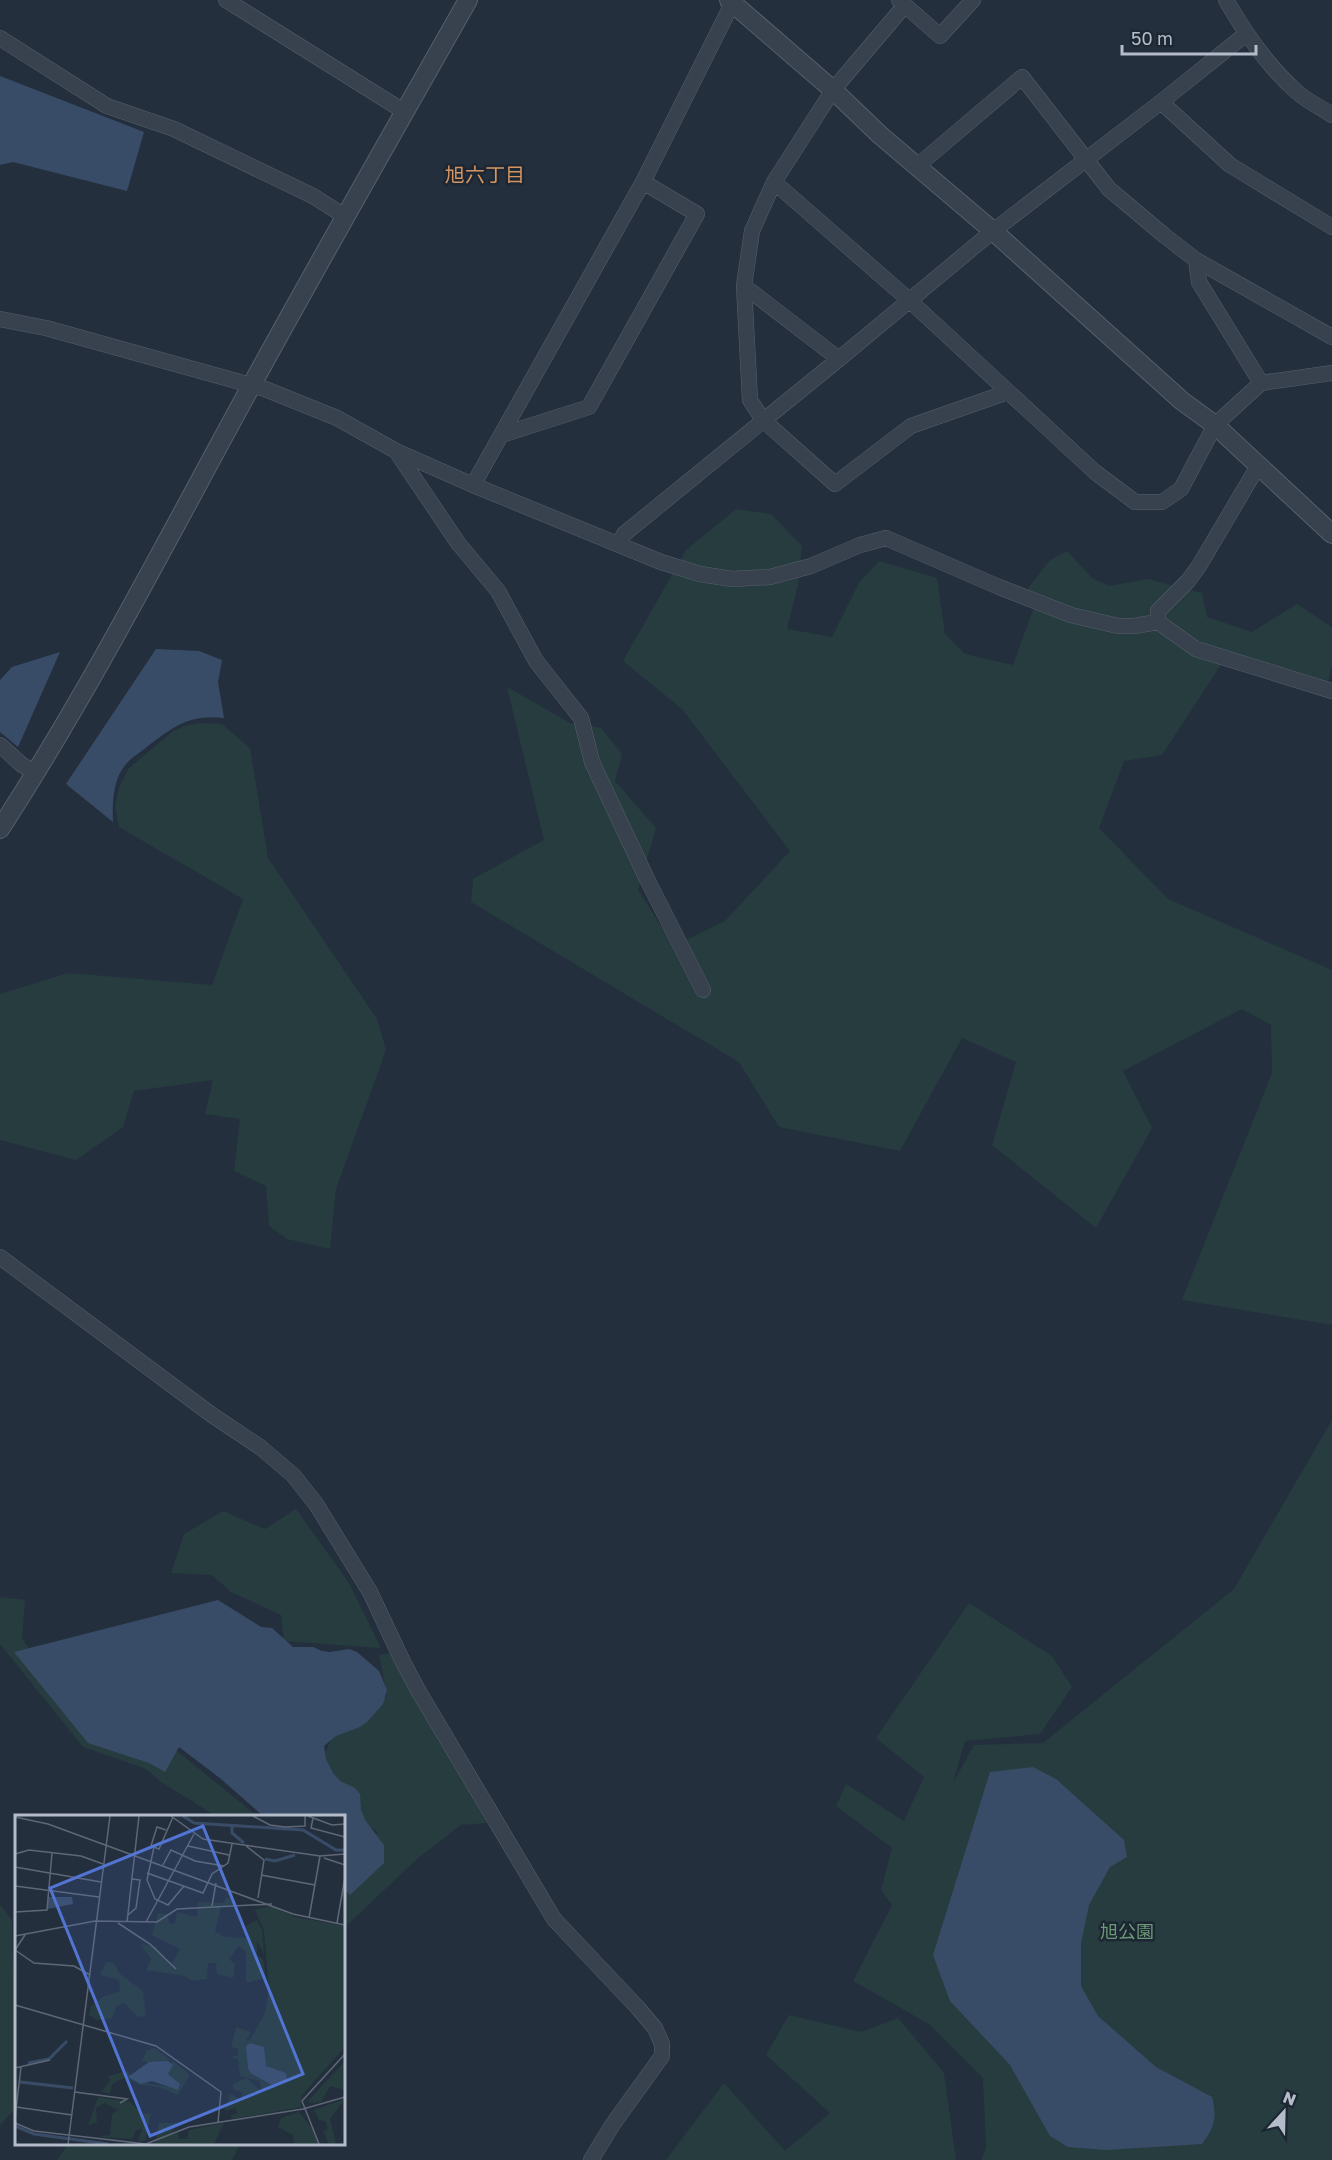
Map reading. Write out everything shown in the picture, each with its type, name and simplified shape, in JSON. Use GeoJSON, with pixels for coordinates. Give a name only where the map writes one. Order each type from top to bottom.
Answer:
{"type":"FeatureCollection","features":[{"type":"Feature","properties":{"kind":"street"},"geometry":{"type":"LineString","coordinates":[[226,0],[405,112]]}},
{"type":"Feature","properties":{"kind":"street"},"geometry":{"type":"LineString","coordinates":[[0,829],[38,770],[124,620],[251,385],[468,0]]}},
{"type":"Feature","properties":{"kind":"street"},"geometry":{"type":"LineString","coordinates":[[973,0],[940,36],[902,3],[833,90],[774,182],[752,231],[744,286],[750,400],[762,420],[835,484],[911,426],[1008,392]]}},
{"type":"Feature","properties":{"kind":"street"},"geometry":{"type":"LineString","coordinates":[[1226,0],[1246,34],[1276,72],[1299,93],[1332,115]]}},
{"type":"Feature","properties":{"kind":"street"},"geometry":{"type":"LineString","coordinates":[[473,485],[643,182],[732,1],[916,167],[993,231],[1182,401],[1215,425],[1332,534]]}},
{"type":"Feature","properties":{"kind":"street"},"geometry":{"type":"LineString","coordinates":[[619,544],[624,534],[993,231],[1246,34]]}},
{"type":"Feature","properties":{"kind":"street"},"geometry":{"type":"LineString","coordinates":[[0,38],[107,106],[174,129],[313,196],[346,217]]}},
{"type":"Feature","properties":{"kind":"street"},"geometry":{"type":"LineString","coordinates":[[916,167],[1022,77],[1109,189],[1196,260],[1332,337]]}},
{"type":"Feature","properties":{"kind":"street"},"geometry":{"type":"LineString","coordinates":[[1161,102],[1230,165],[1332,227]]}},
{"type":"Feature","properties":{"kind":"street"},"geometry":{"type":"LineString","coordinates":[[501,435],[589,407],[697,214],[643,182]]}},
{"type":"Feature","properties":{"kind":"street"},"geometry":{"type":"LineString","coordinates":[[774,182],[909,300],[1095,472],[1135,502],[1162,502],[1181,489],[1215,425],[1261,382],[1332,373]]}},
{"type":"Feature","properties":{"kind":"street"},"geometry":{"type":"LineString","coordinates":[[1196,260],[1199,282],[1261,382]]}},
{"type":"Feature","properties":{"kind":"street"},"geometry":{"type":"LineString","coordinates":[[744,286],[839,359]]}},
{"type":"Feature","properties":{"kind":"street"},"geometry":{"type":"LineString","coordinates":[[0,319],[46,328],[251,385],[337,418],[396,451],[473,485],[661,562],[700,574],[732,579],[770,577],[811,566],[860,545],[886,538],[999,587],[1071,615],[1118,626],[1158,622],[1196,649],[1332,691]]}},
{"type":"Feature","properties":{"kind":"street"},"geometry":{"type":"LineString","coordinates":[[396,451],[458,543],[498,591],[536,661],[581,718],[592,762],[646,878],[703,990]]}},
{"type":"Feature","properties":{"kind":"street"},"geometry":{"type":"LineString","coordinates":[[1158,622],[1158,611],[1188,581],[1199,566],[1258,466]]}},
{"type":"Feature","properties":{"kind":"street"},"geometry":{"type":"LineString","coordinates":[[0,745],[22,765],[38,770]]}},
{"type":"Feature","properties":{"kind":"street"},"geometry":{"type":"LineString","coordinates":[[0,1257],[212,1415],[260,1447],[292,1475],[316,1504],[370,1592],[420,1692],[554,1919],[638,2008],[654,2028],[662,2044],[662,2056],[613,2124],[591,2160]]}},
{"type":"Feature","properties":{"kind":"green space"},"geometry":{"type":"Polygon","coordinates":[[[736,509],[771,514],[802,546],[798,585],[787,629],[832,637],[859,583],[879,561],[937,578],[945,634],[965,654],[1013,665],[1034,607],[1027,590],[1049,561],[1067,551],[1092,578],[1109,586],[1148,579],[1202,593],[1207,617],[1252,632],[1297,604],[1332,627],[1332,665],[1328,682],[1228,654],[1162,755],[1124,761],[1099,828],[1168,899],[1332,970],[1332,1325],[1182,1300],[1272,1073],[1271,1025],[1242,1009],[1123,1071],[1152,1128],[1096,1228],[992,1145],[1016,1062],[962,1038],[900,1151],[779,1127],[739,1062],[471,902],[473,879],[544,840],[507,687],[570,723],[601,728],[622,754],[615,781],[656,828],[638,890],[674,946],[725,921],[790,851],[682,709],[623,661],[686,550],[736,509]]]}},
{"type":"Feature","properties":{"kind":"green space"},"geometry":{"type":"Polygon","coordinates":[[[200,723],[222,724],[250,748],[268,858],[377,1019],[386,1050],[336,1189],[330,1249],[287,1239],[269,1226],[266,1186],[234,1171],[240,1119],[205,1114],[213,1080],[134,1091],[123,1127],[76,1160],[0,1140],[0,994],[68,973],[212,985],[243,899],[119,827],[115,806],[119,788],[129,768],[172,732],[184,726],[200,723]]]}},
{"type":"Feature","properties":{"kind":"green space","name":"旭公園"},"geometry":{"type":"Polygon","coordinates":[[[1332,1420],[1332,2160],[981,2160],[986,2148],[983,2078],[929,2024],[853,1981],[892,1905],[881,1890],[892,1848],[836,1806],[846,1784],[904,1821],[924,1777],[876,1738],[969,1603],[1052,1656],[1072,1687],[1040,1734],[965,1741],[953,1783],[974,1745],[1043,1743],[1234,1589],[1332,1420]]]}},
{"type":"Feature","properties":{"kind":"green space"},"geometry":{"type":"Polygon","coordinates":[[[296,1509],[349,1583],[381,1648],[284,1641],[281,1615],[231,1592],[212,1575],[171,1573],[184,1534],[223,1511],[265,1529],[296,1509]]]}},
{"type":"Feature","properties":{"kind":"green space"},"geometry":{"type":"Polygon","coordinates":[[[0,1597],[25,1600],[22,1639],[90,1725],[171,1746],[256,1815],[214,1815],[161,1782],[146,1769],[83,1747],[0,1644],[0,1597]]]}},
{"type":"Feature","properties":{"kind":"green space"},"geometry":{"type":"Polygon","coordinates":[[[392,1653],[487,1823],[461,1825],[418,1858],[345,1927],[345,1866],[378,1832],[333,1807],[319,1766],[338,1724],[387,1696],[379,1655],[392,1653]]]}},
{"type":"Feature","properties":{"kind":"green space"},"geometry":{"type":"Polygon","coordinates":[[[0,1905],[12,1920],[13,1971],[15,1974],[15,2109],[0,2125],[0,1905]]]}},
{"type":"Feature","properties":{"kind":"green space"},"geometry":{"type":"Polygon","coordinates":[[[789,2015],[861,2032],[898,2018],[944,2073],[956,2160],[666,2160],[724,2083],[785,2151],[830,2113],[766,2055],[789,2015]]]}},
{"type":"Feature","properties":{"kind":"green space"},"geometry":{"type":"Polygon","coordinates":[[[67,2145],[240,2145],[232,2160],[57,2160],[67,2145]]]}},
{"type":"Feature","properties":{"kind":"water"},"geometry":{"type":"Polygon","coordinates":[[[0,76],[144,132],[127,191],[13,162],[0,165],[0,76]]]}},
{"type":"Feature","properties":{"kind":"water"},"geometry":{"type":"Polygon","coordinates":[[[156,649],[199,651],[222,660],[218,682],[224,718],[201,718],[183,723],[128,761],[116,784],[113,799],[113,822],[66,784],[156,649]]]}},
{"type":"Feature","properties":{"kind":"water"},"geometry":{"type":"Polygon","coordinates":[[[60,652],[18,747],[0,732],[0,680],[12,667],[60,652]]]}},
{"type":"Feature","properties":{"kind":"water"},"geometry":{"type":"Polygon","coordinates":[[[218,1600],[261,1627],[272,1628],[293,1647],[313,1647],[330,1652],[349,1649],[357,1652],[379,1671],[387,1690],[383,1704],[360,1727],[336,1736],[324,1746],[326,1759],[333,1773],[340,1781],[355,1788],[360,1794],[361,1810],[365,1820],[384,1845],[384,1863],[350,1895],[345,1890],[345,1815],[262,1815],[221,1779],[179,1747],[165,1772],[149,1763],[88,1743],[14,1652],[218,1600]]]}},
{"type":"Feature","properties":{"kind":"water"},"geometry":{"type":"Polygon","coordinates":[[[1033,1767],[1056,1779],[1124,1840],[1127,1857],[1110,1867],[1089,1905],[1081,1943],[1081,1986],[1098,2016],[1156,2067],[1212,2097],[1214,2122],[1202,2144],[1106,2150],[1068,2147],[1050,2136],[1010,2065],[950,2001],[933,1955],[990,1772],[1033,1767]]]}},
{"type":"Feature","properties":{"kind":"district","name":"旭六丁目"},"geometry":{"type":"Point","coordinates":[485,174]}}]}
